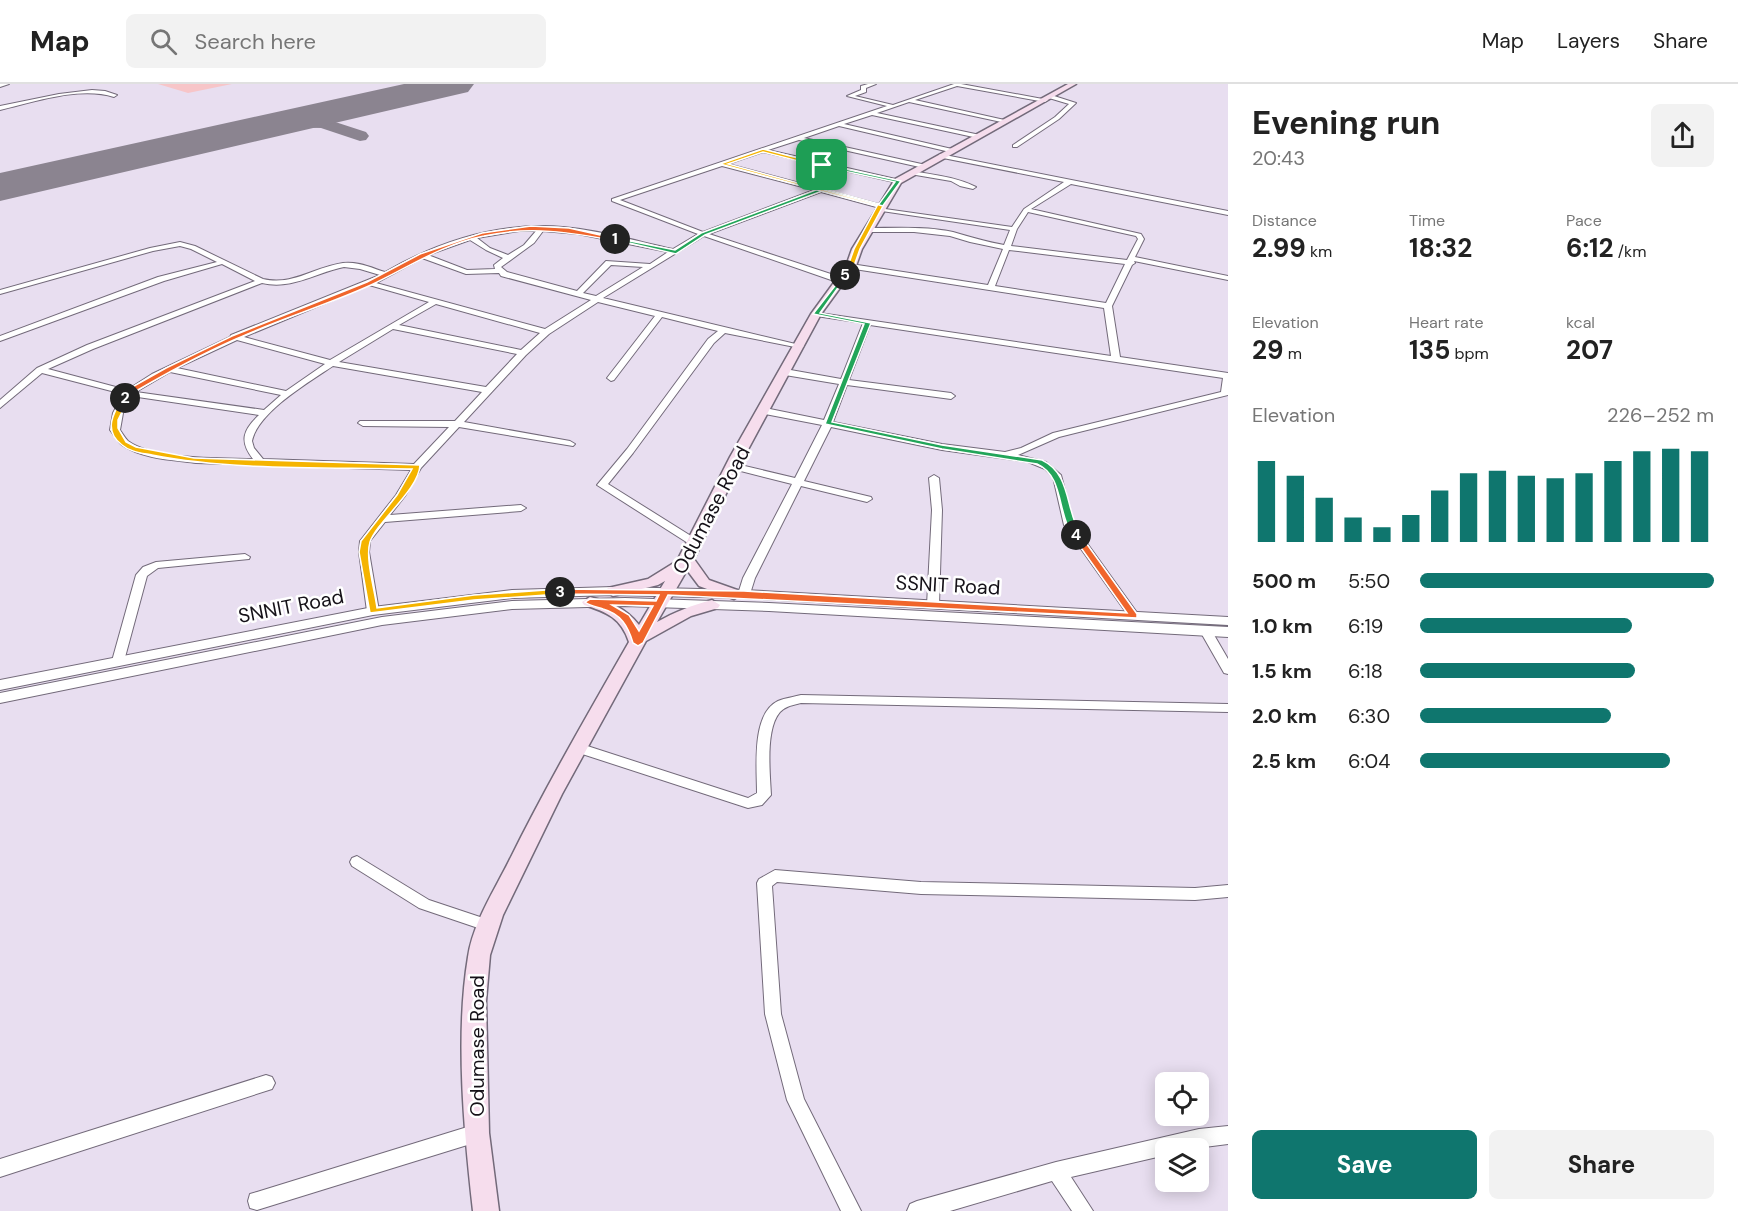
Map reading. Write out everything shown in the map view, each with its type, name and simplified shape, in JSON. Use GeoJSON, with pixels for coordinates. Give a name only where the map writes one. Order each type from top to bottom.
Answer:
{"type":"FeatureCollection","features":[{"type":"Feature","properties":{"kind":"main road","name":"Odumase Road"},"geometry":{"type":"LineString","coordinates":[[486,1211],[477,1133],[475,1001],[479,955],[487,925],[552,794],[695,543],[732,466],[765,411],[816,314],[851,266],[879,208],[898,181],[950,150],[1073,84]]}},
{"type":"Feature","properties":{"kind":"main road"},"geometry":{"type":"LineString","coordinates":[[613,591],[653,582],[686,559],[704,583],[739,594]]}},
{"type":"Feature","properties":{"kind":"main road"},"geometry":{"type":"LineString","coordinates":[[590,602],[610,608],[625,617],[640,640],[685,613],[712,605]]}},
{"type":"Feature","properties":{"kind":"street"},"geometry":{"type":"LineString","coordinates":[[0,86],[7,84]]}},
{"type":"Feature","properties":{"kind":"street"},"geometry":{"type":"LineString","coordinates":[[874,84],[863,87],[864,92],[850,96],[894,106]]}},
{"type":"Feature","properties":{"kind":"street"},"geometry":{"type":"LineString","coordinates":[[840,280],[703,234],[614,200],[958,84],[1073,103],[1057,118],[1015,146]]}},
{"type":"Feature","properties":{"kind":"street"},"geometry":{"type":"LineString","coordinates":[[0,108],[74,91],[106,91],[114,95]]}},
{"type":"Feature","properties":{"kind":"street"},"geometry":{"type":"LineString","coordinates":[[910,101],[1006,121]]}},
{"type":"Feature","properties":{"kind":"street"},"geometry":{"type":"LineString","coordinates":[[872,113],[978,136]]}},
{"type":"Feature","properties":{"kind":"street"},"geometry":{"type":"LineString","coordinates":[[838,125],[950,150]]}},
{"type":"Feature","properties":{"kind":"street"},"geometry":{"type":"LineString","coordinates":[[800,138],[924,165]]}},
{"type":"Feature","properties":{"kind":"street"},"geometry":{"type":"LineString","coordinates":[[763,150],[898,181]]}},
{"type":"Feature","properties":{"kind":"street"},"geometry":{"type":"LineString","coordinates":[[940,156],[1228,213]]}},
{"type":"Feature","properties":{"kind":"street"},"geometry":{"type":"LineString","coordinates":[[723,164],[879,208],[1014,229]]}},
{"type":"Feature","properties":{"kind":"street"},"geometry":{"type":"LineString","coordinates":[[912,172],[953,179],[962,185],[973,187]]}},
{"type":"Feature","properties":{"kind":"street"},"geometry":{"type":"LineString","coordinates":[[991,287],[1014,229],[1026,210],[1069,182]]}},
{"type":"Feature","properties":{"kind":"street"},"geometry":{"type":"LineString","coordinates":[[373,611],[364,552],[365,541],[400,496],[417,466],[523,352],[546,333],[597,299],[703,234],[821,190]]}},
{"type":"Feature","properties":{"kind":"street"},"geometry":{"type":"LineString","coordinates":[[1026,210],[1139,235],[1141,239],[1132,261],[1108,306],[1116,359]]}},
{"type":"Feature","properties":{"kind":"street"},"geometry":{"type":"LineString","coordinates":[[417,466],[194,461],[134,449],[123,443],[114,428],[114,420],[128,393],[169,369],[234,337],[369,283],[422,255],[471,237],[508,230],[541,228],[569,230],[676,252]]}},
{"type":"Feature","properties":{"kind":"street"},"geometry":{"type":"LineString","coordinates":[[499,271],[497,267],[536,239],[541,228]]}},
{"type":"Feature","properties":{"kind":"street"},"geometry":{"type":"LineString","coordinates":[[867,230],[914,230],[951,234],[1008,248],[1132,261],[1228,278]]}},
{"type":"Feature","properties":{"kind":"street"},"geometry":{"type":"LineString","coordinates":[[471,237],[488,249],[509,258]]}},
{"type":"Feature","properties":{"kind":"street"},"geometry":{"type":"LineString","coordinates":[[0,292],[152,249],[180,244],[193,247],[261,281],[274,285],[288,284],[344,265],[386,274]]}},
{"type":"Feature","properties":{"kind":"street"},"geometry":{"type":"LineString","coordinates":[[422,255],[466,272],[499,271],[660,315],[800,346]]}},
{"type":"Feature","properties":{"kind":"street"},"geometry":{"type":"LineString","coordinates":[[0,339],[161,279],[223,262]]}},
{"type":"Feature","properties":{"kind":"street"},"geometry":{"type":"LineString","coordinates":[[578,294],[609,264],[633,263],[653,266]]}},
{"type":"Feature","properties":{"kind":"street"},"geometry":{"type":"LineString","coordinates":[[851,266],[1108,306]]}},
{"type":"Feature","properties":{"kind":"street"},"geometry":{"type":"LineString","coordinates":[[0,405],[40,370],[144,325],[261,281]]}},
{"type":"Feature","properties":{"kind":"street"},"geometry":{"type":"LineString","coordinates":[[369,283],[433,303],[546,333]]}},
{"type":"Feature","properties":{"kind":"street"},"geometry":{"type":"LineString","coordinates":[[260,462],[248,441],[249,435],[265,414],[287,394],[332,363],[433,303]]}},
{"type":"Feature","properties":{"kind":"street"},"geometry":{"type":"LineString","coordinates":[[816,314],[1228,376],[1225,393],[1211,398],[1144,412],[1056,435],[1024,450],[1005,455]]}},
{"type":"Feature","properties":{"kind":"street"},"geometry":{"type":"LineString","coordinates":[[611,378],[660,315]]}},
{"type":"Feature","properties":{"kind":"street"},"geometry":{"type":"LineString","coordinates":[[739,594],[800,482],[828,423],[867,323]]}},
{"type":"Feature","properties":{"kind":"street"},"geometry":{"type":"LineString","coordinates":[[392,326],[523,352]]}},
{"type":"Feature","properties":{"kind":"street"},"geometry":{"type":"LineString","coordinates":[[695,543],[602,485],[630,451],[711,341],[724,330]]}},
{"type":"Feature","properties":{"kind":"street"},"geometry":{"type":"LineString","coordinates":[[234,337],[332,363],[486,390]]}},
{"type":"Feature","properties":{"kind":"street"},"geometry":{"type":"LineString","coordinates":[[169,369],[287,394]]}},
{"type":"Feature","properties":{"kind":"street"},"geometry":{"type":"LineString","coordinates":[[40,370],[128,393],[265,414]]}},
{"type":"Feature","properties":{"kind":"street"},"geometry":{"type":"LineString","coordinates":[[785,372],[951,396]]}},
{"type":"Feature","properties":{"kind":"street"},"geometry":{"type":"LineString","coordinates":[[765,411],[942,447],[1039,462],[1054,471],[1058,477],[1069,525],[1134,616]]}},
{"type":"Feature","properties":{"kind":"street"},"geometry":{"type":"LineString","coordinates":[[363,423],[458,424],[570,444]]}},
{"type":"Feature","properties":{"kind":"street"},"geometry":{"type":"LineString","coordinates":[[732,466],[867,499]]}},
{"type":"Feature","properties":{"kind":"street"},"geometry":{"type":"LineString","coordinates":[[933,605],[937,510],[934,478]]}},
{"type":"Feature","properties":{"kind":"street"},"geometry":{"type":"LineString","coordinates":[[383,519],[521,508]]}},
{"type":"Feature","properties":{"kind":"street"},"geometry":{"type":"LineString","coordinates":[[118,661],[142,575],[147,569],[156,566],[245,557]]}},
{"type":"Feature","properties":{"kind":"street","name":"SNNIT Road"},"geometry":{"type":"LineString","coordinates":[[43,683],[118,661],[373,611],[512,594],[613,591],[662,598]]}},
{"type":"Feature","properties":{"kind":"street","name":"SSNIT Road"},"geometry":{"type":"LineString","coordinates":[[662,598],[739,594],[1228,621]]}},
{"type":"Feature","properties":{"kind":"street","name":"SSNIT Road"},"geometry":{"type":"LineString","coordinates":[[662,598],[712,605],[1228,632]]}},
{"type":"Feature","properties":{"kind":"street","name":"SNNIT Road"},"geometry":{"type":"LineString","coordinates":[[1,692],[382,621],[512,605],[662,598]]}},
{"type":"Feature","properties":{"kind":"street"},"geometry":{"type":"LineString","coordinates":[[1206,631],[1228,670]]}},
{"type":"Feature","properties":{"kind":"street"},"geometry":{"type":"LineString","coordinates":[[578,748],[748,803],[757,801],[764,795],[764,737],[769,719],[780,705],[801,699],[1228,708]]}},
{"type":"Feature","properties":{"kind":"street"},"geometry":{"type":"LineString","coordinates":[[357,862],[424,904],[454,916],[487,925]]}},
{"type":"Feature","properties":{"kind":"street"},"geometry":{"type":"LineString","coordinates":[[851,1211],[796,1100],[773,1014],[764,883],[767,879],[775,876],[921,888],[1195,894],[1228,891]]}},
{"type":"Feature","properties":{"kind":"street"},"geometry":{"type":"LineString","coordinates":[[0,1168],[266,1083]]}},
{"type":"Feature","properties":{"kind":"street"},"geometry":{"type":"LineString","coordinates":[[257,1201],[477,1133]]}},
{"type":"Feature","properties":{"kind":"street"},"geometry":{"type":"LineString","coordinates":[[917,1211],[1056,1171],[1199,1138],[1228,1135]]}},
{"type":"Feature","properties":{"kind":"street"},"geometry":{"type":"LineString","coordinates":[[1056,1171],[1083,1211]]}},
{"type":"Feature","properties":{"kind":"shaded area"},"geometry":{"type":"Polygon","coordinates":[[[158,84],[232,84],[188,93],[158,84]]]}},
{"type":"Feature","properties":{"kind":"taxiway"},"geometry":{"type":"LineString","coordinates":[[285,123],[323,123],[360,136]]}},
{"type":"Feature","properties":{"kind":"runway"},"geometry":{"type":"LineString","coordinates":[[0,187],[455,84]]}},
{"type":"Feature","properties":{"kind":"route"},"geometry":{"type":"LineString","coordinates":[[822,165],[763,150],[723,164],[821,190],[880,206],[857,249],[851,266],[816,314],[867,323],[828,423],[942,447],[1005,455],[1047,465],[1058,477],[1069,525],[1134,616],[744,594],[665,592],[659,603],[590,602],[616,610],[625,617],[634,629],[638,643],[665,592],[587,591],[512,594],[373,611],[364,552],[365,541],[400,496],[417,466],[194,461],[134,449],[123,443],[114,428],[114,420],[128,393],[169,369],[234,337],[369,283],[422,255],[463,240],[508,230],[551,228],[676,252],[703,234],[821,190],[880,206],[898,181],[822,165]]}}]}
